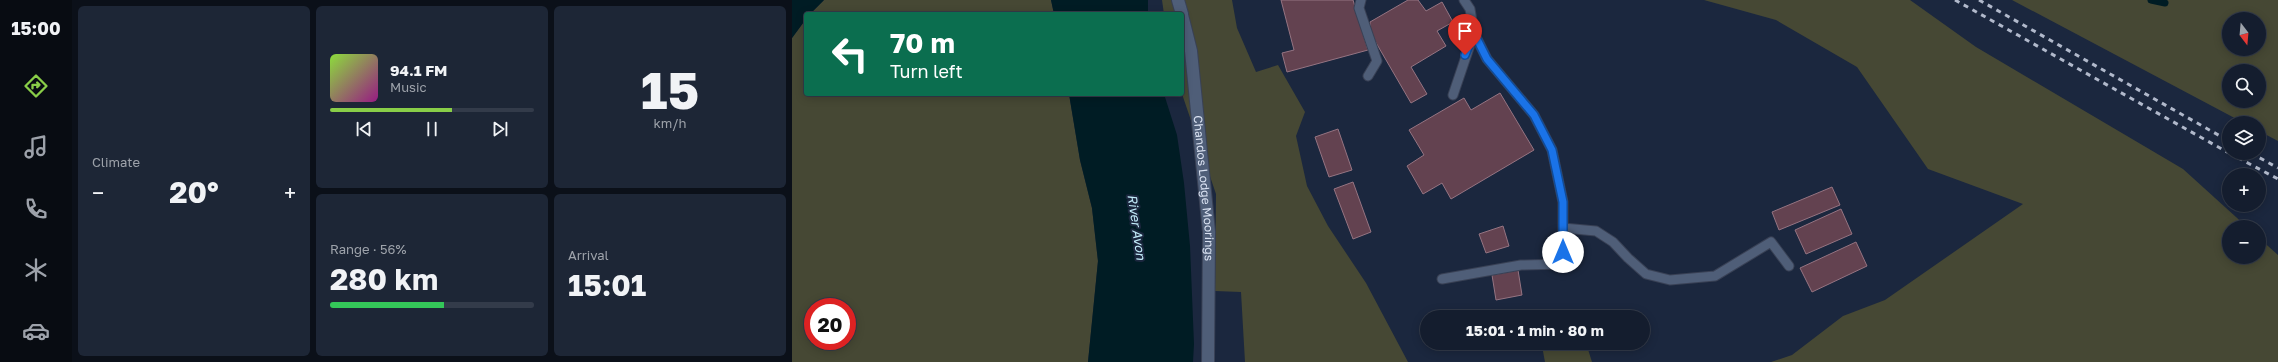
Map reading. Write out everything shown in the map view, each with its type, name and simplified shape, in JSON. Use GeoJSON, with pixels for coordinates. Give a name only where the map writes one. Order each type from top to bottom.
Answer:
{"type":"FeatureCollection","features":[{"type":"Feature","properties":{"kind":"street","name":"Chandos Lodge Moorings"},"geometry":{"type":"LineString","coordinates":[[1178,0],[1181,12]]}},
{"type":"Feature","properties":{"kind":"street","name":"Chandos Lodge Moorings"},"geometry":{"type":"LineString","coordinates":[[1184,22],[1191,51],[1209,232],[1208,362]]}},
{"type":"Feature","properties":{"kind":"lane"},"geometry":{"type":"LineString","coordinates":[[1361,0],[1359,8],[1377,60],[1368,76]]}},
{"type":"Feature","properties":{"kind":"lane"},"geometry":{"type":"LineString","coordinates":[[1442,279],[1521,265],[1563,264],[1563,202],[1552,150],[1534,115],[1487,59],[1474,33],[1470,9],[1464,0]]}},
{"type":"Feature","properties":{"kind":"lane"},"geometry":{"type":"LineString","coordinates":[[1453,94],[1474,33]]}},
{"type":"Feature","properties":{"kind":"lane"},"geometry":{"type":"LineString","coordinates":[[1563,228],[1596,232],[1613,242],[1646,274],[1670,280],[1715,276],[1771,242],[1789,266]]}},
{"type":"Feature","properties":{"kind":"green space"},"geometry":{"type":"Polygon","coordinates":[[[824,0],[1051,0],[1054,12],[812,12],[824,0]]]}},
{"type":"Feature","properties":{"kind":"green space"},"geometry":{"type":"Polygon","coordinates":[[[1162,0],[1232,0],[1237,28],[1256,72],[1278,65],[1305,112],[1296,136],[1307,186],[1328,226],[1366,283],[1408,362],[1245,362],[1241,292],[1215,291],[1216,194],[1183,96],[1184,96],[1184,12],[1164,12],[1162,0]]]}},
{"type":"Feature","properties":{"kind":"green space"},"geometry":{"type":"Polygon","coordinates":[[[1704,0],[1910,0],[1976,47],[2183,169],[2222,204],[2222,212],[2230,212],[2239,220],[2222,220],[2222,264],[2266,264],[2266,244],[2278,255],[2278,362],[1771,362],[1792,355],[1843,316],[1885,300],[2023,204],[1928,169],[1857,67],[1776,20],[1704,0]]]}},
{"type":"Feature","properties":{"kind":"green space"},"geometry":{"type":"Polygon","coordinates":[[[2012,0],[2278,0],[2278,141],[2266,135],[2266,116],[2231,116],[2012,0]]]}},
{"type":"Feature","properties":{"kind":"green space"},"geometry":{"type":"Polygon","coordinates":[[[804,22],[804,96],[1069,96],[1080,160],[1092,208],[1098,261],[1088,362],[792,362],[792,38],[804,22]]]}},
{"type":"Feature","properties":{"kind":"green space"},"geometry":{"type":"Polygon","coordinates":[[[1543,350],[1588,350],[1592,362],[1545,362],[1543,350]]]}},
{"type":"Feature","properties":{"kind":"water"},"geometry":{"type":"Polygon","coordinates":[[[792,0],[824,0],[812,12],[804,12],[804,22],[792,38],[792,0]]]}},
{"type":"Feature","properties":{"kind":"water"},"geometry":{"type":"Polygon","coordinates":[[[1051,0],[1148,0],[1148,12],[1054,12],[1051,0]]]}},
{"type":"Feature","properties":{"kind":"water","name":"River Avon"},"geometry":{"type":"Polygon","coordinates":[[[1069,96],[1165,96],[1177,135],[1184,183],[1190,246],[1194,344],[1193,362],[1088,362],[1098,261],[1092,208],[1080,160],[1069,96]]]}},
{"type":"Feature","properties":{"kind":"building"},"geometry":{"type":"Polygon","coordinates":[[[1281,0],[1353,0],[1368,50],[1287,72],[1282,53],[1294,50],[1281,0]]]}},
{"type":"Feature","properties":{"kind":"building"},"geometry":{"type":"Polygon","coordinates":[[[1408,0],[1418,0],[1426,11],[1442,2],[1453,22],[1437,31],[1446,46],[1411,67],[1427,94],[1411,103],[1375,41],[1370,28],[1370,22],[1408,0]]]}},
{"type":"Feature","properties":{"kind":"building"},"geometry":{"type":"Polygon","coordinates":[[[1500,93],[1534,150],[1451,199],[1442,183],[1423,194],[1407,166],[1424,155],[1409,130],[1464,98],[1471,110],[1500,93]]]}},
{"type":"Feature","properties":{"kind":"building"},"geometry":{"type":"Polygon","coordinates":[[[1338,129],[1352,170],[1329,177],[1315,137],[1338,129]]]}},
{"type":"Feature","properties":{"kind":"building"},"geometry":{"type":"Polygon","coordinates":[[[1353,182],[1371,232],[1353,239],[1334,189],[1353,182]]]}},
{"type":"Feature","properties":{"kind":"building"},"geometry":{"type":"Polygon","coordinates":[[[1832,187],[1840,205],[1779,230],[1772,212],[1832,187]]]}},
{"type":"Feature","properties":{"kind":"building"},"geometry":{"type":"Polygon","coordinates":[[[1841,209],[1852,234],[1806,254],[1795,230],[1841,209]]]}},
{"type":"Feature","properties":{"kind":"building"},"geometry":{"type":"Polygon","coordinates":[[[1503,226],[1509,246],[1486,253],[1479,234],[1503,226]]]}},
{"type":"Feature","properties":{"kind":"building"},"geometry":{"type":"Polygon","coordinates":[[[1856,242],[1867,266],[1812,292],[1800,268],[1856,242]]]}},
{"type":"Feature","properties":{"kind":"building"},"geometry":{"type":"Polygon","coordinates":[[[1518,270],[1522,295],[1496,300],[1492,275],[1518,270]]]}},
{"type":"Feature","properties":{"kind":"waterway"},"geometry":{"type":"LineString","coordinates":[[2151,0],[2165,3]]}},
{"type":"Feature","properties":{"kind":"railway"},"geometry":{"type":"LineString","coordinates":[[1955,0],[2222,149]]}},
{"type":"Feature","properties":{"kind":"railway"},"geometry":{"type":"LineString","coordinates":[[1979,0],[2222,137]]}},
{"type":"Feature","properties":{"kind":"railway"},"geometry":{"type":"LineString","coordinates":[[2242,160],[2278,179]]}},
{"type":"Feature","properties":{"kind":"railway"},"geometry":{"type":"LineString","coordinates":[[2264,160],[2278,168]]}},
{"type":"Feature","properties":{"kind":"route"},"geometry":{"type":"LineString","coordinates":[[1465,55],[1474,33],[1487,59],[1534,115],[1552,150],[1563,202],[1563,252]]}}]}
